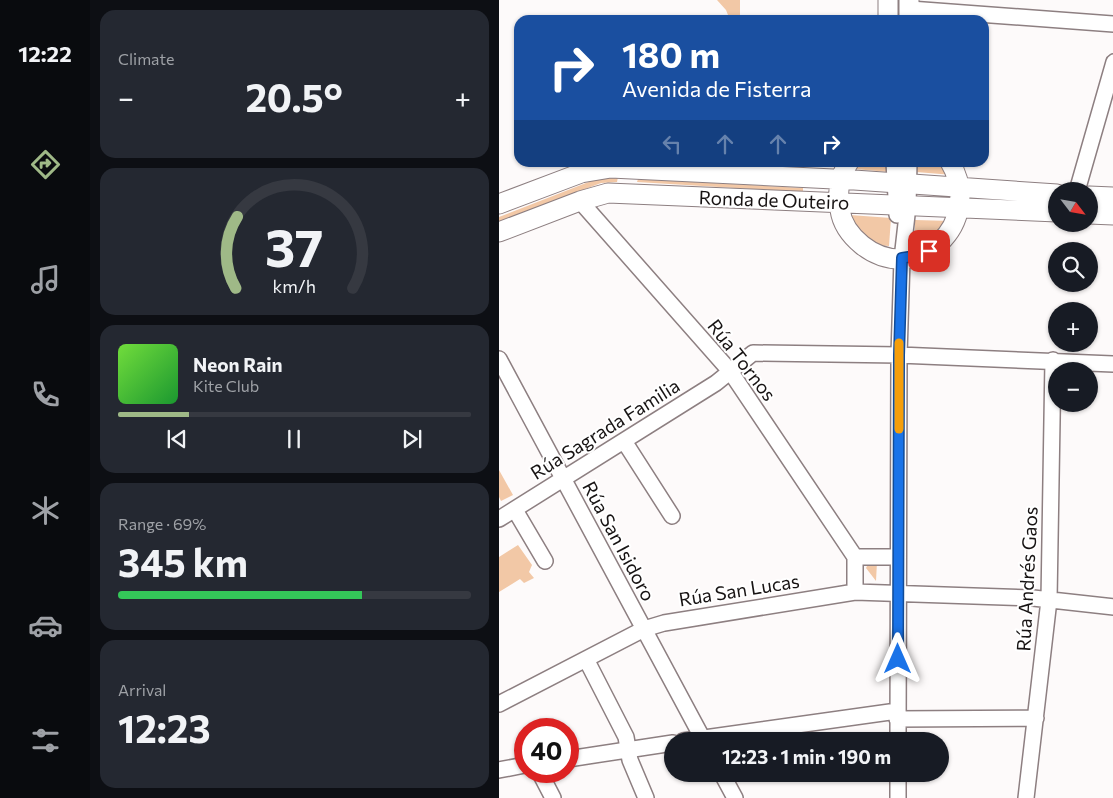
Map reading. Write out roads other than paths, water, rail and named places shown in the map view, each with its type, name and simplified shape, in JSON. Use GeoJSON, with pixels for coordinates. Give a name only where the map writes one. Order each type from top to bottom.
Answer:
{"type":"FeatureCollection","features":[{"type":"Feature","properties":{"kind":"main road"},"geometry":{"type":"LineString","coordinates":[[888,0],[889,15]]}},
{"type":"Feature","properties":{"kind":"main road"},"geometry":{"type":"LineString","coordinates":[[838,171],[839,203],[843,221],[855,239],[868,249],[883,256],[902,258],[929,251],[941,242],[950,231],[960,207],[960,188],[957,174],[953,167]]}},
{"type":"Feature","properties":{"kind":"main road","name":"Ronda de Outeiro"},"geometry":{"type":"LineString","coordinates":[[499,204],[581,173],[605,169],[838,171],[901,184],[1048,193]]}},
{"type":"Feature","properties":{"kind":"main road","name":"Ronda de Outeiro"},"geometry":{"type":"LineString","coordinates":[[499,232],[580,201],[608,193],[1048,212]]}},
{"type":"Feature","properties":{"kind":"main road"},"geometry":{"type":"LineString","coordinates":[[1098,197],[1113,198]]}},
{"type":"Feature","properties":{"kind":"main road"},"geometry":{"type":"LineString","coordinates":[[1098,214],[1113,215]]}},
{"type":"Feature","properties":{"kind":"street"},"geometry":{"type":"LineString","coordinates":[[909,7],[1113,24]]}},
{"type":"Feature","properties":{"kind":"street"},"geometry":{"type":"LineString","coordinates":[[1080,182],[1113,62]]}},
{"type":"Feature","properties":{"kind":"street"},"geometry":{"type":"LineString","coordinates":[[896,167],[901,184],[902,205],[899,355],[897,732]]}},
{"type":"Feature","properties":{"kind":"street"},"geometry":{"type":"LineString","coordinates":[[901,184],[907,167]]}},
{"type":"Feature","properties":{"kind":"street","name":"Rúa Tornos"},"geometry":{"type":"LineString","coordinates":[[580,201],[730,371],[855,557]]}},
{"type":"Feature","properties":{"kind":"street","name":"Rúa Sagrada Familia"},"geometry":{"type":"LineString","coordinates":[[500,517],[515,510],[716,383],[753,353],[899,355],[1113,364]]}},
{"type":"Feature","properties":{"kind":"street","name":"Rúa San Isidoro"},"geometry":{"type":"LineString","coordinates":[[499,359],[699,732]]}},
{"type":"Feature","properties":{"kind":"street","name":"Rúa Andrés Gaos"},"geometry":{"type":"LineString","coordinates":[[1027,798],[1049,600],[1053,360]]}},
{"type":"Feature","properties":{"kind":"street"},"geometry":{"type":"LineString","coordinates":[[624,441],[672,516]]}},
{"type":"Feature","properties":{"kind":"street"},"geometry":{"type":"LineString","coordinates":[[515,510],[545,561]]}},
{"type":"Feature","properties":{"kind":"street"},"geometry":{"type":"LineString","coordinates":[[855,592],[855,557],[898,556]]}},
{"type":"Feature","properties":{"kind":"street","name":"Rúa San Lucas"},"geometry":{"type":"LineString","coordinates":[[499,704],[644,629],[664,622],[855,592],[898,592],[1049,600],[1113,607]]}},
{"type":"Feature","properties":{"kind":"street"},"geometry":{"type":"LineString","coordinates":[[586,659],[626,737],[630,760],[646,798]]}},
{"type":"Feature","properties":{"kind":"street"},"geometry":{"type":"LineString","coordinates":[[765,732],[897,715],[1036,718]]}},
{"type":"Feature","properties":{"kind":"street"},"geometry":{"type":"LineString","coordinates":[[579,757],[664,744]]}},
{"type":"Feature","properties":{"kind":"street"},"geometry":{"type":"LineString","coordinates":[[499,770],[514,767]]}},
{"type":"Feature","properties":{"kind":"street"},"geometry":{"type":"LineString","coordinates":[[726,782],[735,798]]}},
{"type":"Feature","properties":{"kind":"street"},"geometry":{"type":"LineString","coordinates":[[898,782],[898,798]]}},
{"type":"Feature","properties":{"kind":"street"},"geometry":{"type":"LineString","coordinates":[[545,783],[553,798]]}}]}
